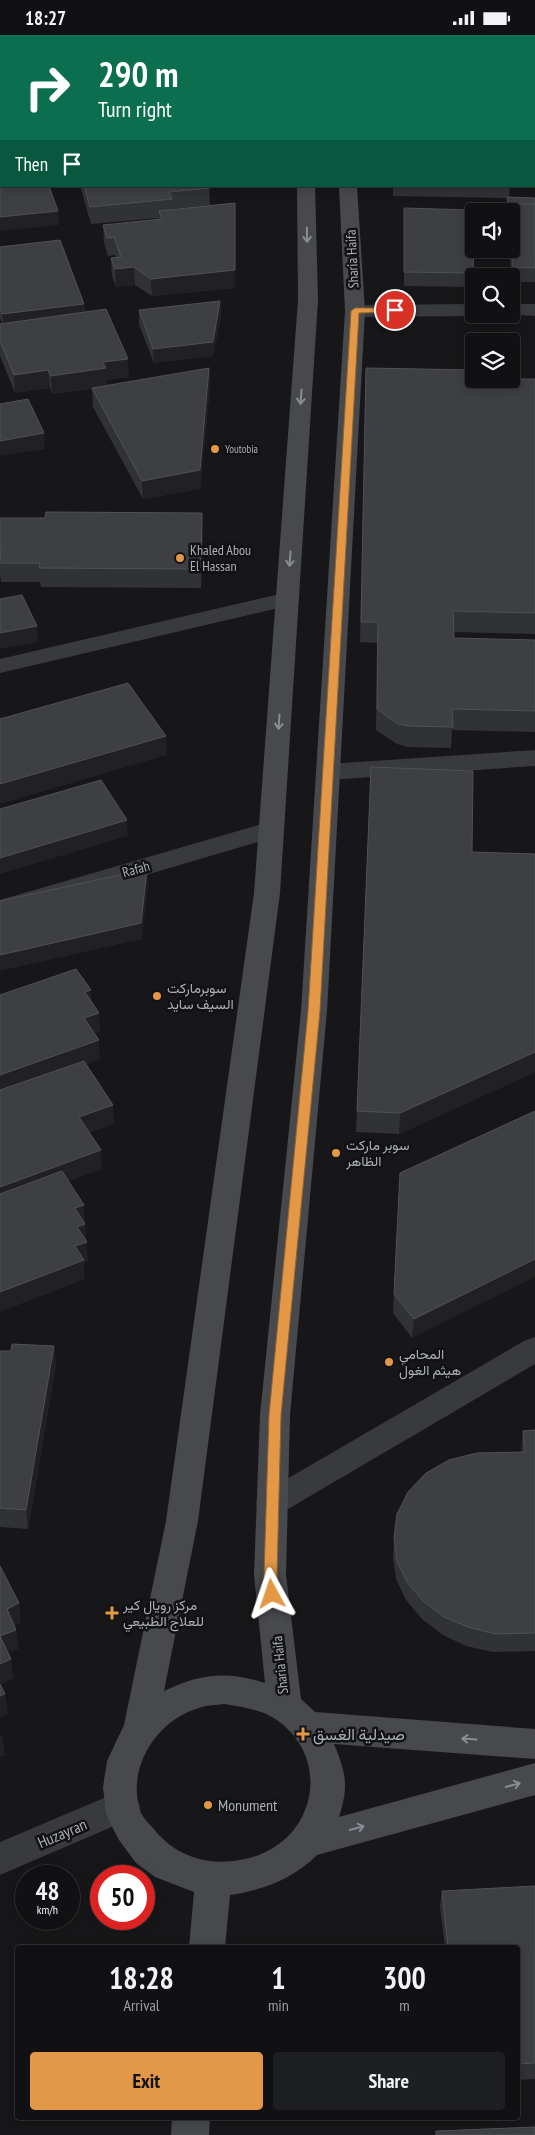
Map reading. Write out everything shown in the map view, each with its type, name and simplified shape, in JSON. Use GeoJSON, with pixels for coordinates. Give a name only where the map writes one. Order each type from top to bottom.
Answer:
{"type":"FeatureCollection","features":[{"type":"Feature","properties":{"kind":"main road"},"geometry":{"type":"LineString","coordinates":[[297,1717],[323,1753],[329,1781],[325,1811],[310,1841],[284,1864],[250,1878],[213,1880],[177,1871],[148,1850],[128,1823],[120,1791],[124,1759],[140,1729],[182,1521],[267,893],[308,300],[306,187]]}},
{"type":"Feature","properties":{"kind":"main road","name":"Sharia Haifa"},"geometry":{"type":"LineString","coordinates":[[297,1717],[270,1575],[272,1503],[275,1415],[314,1011],[355,311],[348,187]]}},
{"type":"Feature","properties":{"kind":"main road"},"geometry":{"type":"LineString","coordinates":[[140,1729],[165,1707],[193,1694],[225,1689],[256,1694],[297,1717],[535,1744]]}},
{"type":"Feature","properties":{"kind":"main road"},"geometry":{"type":"LineString","coordinates":[[310,1841],[535,1779]]}},
{"type":"Feature","properties":{"kind":"main road"},"geometry":{"type":"LineString","coordinates":[[207,1945],[213,1880]]}},
{"type":"Feature","properties":{"kind":"main road"},"geometry":{"type":"LineString","coordinates":[[190,2135],[191,2120]]}},
{"type":"Feature","properties":{"kind":"street"},"geometry":{"type":"LineString","coordinates":[[355,311],[465,310]]}},
{"type":"Feature","properties":{"kind":"street"},"geometry":{"type":"LineString","coordinates":[[520,310],[535,310]]}},
{"type":"Feature","properties":{"kind":"street"},"geometry":{"type":"LineString","coordinates":[[0,666],[288,599]]}},
{"type":"Feature","properties":{"kind":"street"},"geometry":{"type":"LineString","coordinates":[[328,772],[535,758]]}},
{"type":"Feature","properties":{"kind":"street","name":"Rafah"},"geometry":{"type":"LineString","coordinates":[[0,909],[272,829]]}},
{"type":"Feature","properties":{"kind":"street"},"geometry":{"type":"LineString","coordinates":[[272,1503],[535,1349]]}},
{"type":"Feature","properties":{"kind":"street","name":"Huzayran"},"geometry":{"type":"LineString","coordinates":[[0,1859],[123,1806]]}},
{"type":"Feature","properties":{"kind":"building"},"geometry":{"type":"Polygon","coordinates":[[[0,187],[49,187],[58,211],[0,217],[0,187]]]}},
{"type":"Feature","properties":{"kind":"building"},"geometry":{"type":"Polygon","coordinates":[[[84,187],[210,188],[169,192],[172,199],[90,207],[84,187]]]}},
{"type":"Feature","properties":{"kind":"building"},"geometry":{"type":"Polygon","coordinates":[[[507,197],[535,198],[535,204],[508,203],[507,197]]]}},
{"type":"Feature","properties":{"kind":"building"},"geometry":{"type":"Polygon","coordinates":[[[235,203],[235,270],[151,279],[134,267],[115,269],[111,258],[121,257],[114,237],[107,238],[103,225],[162,219],[159,211],[235,203]]]}},
{"type":"Feature","properties":{"kind":"building"},"geometry":{"type":"Polygon","coordinates":[[[520,204],[535,204],[535,268],[513,267],[512,258],[520,258],[520,204]]]}},
{"type":"Feature","properties":{"kind":"building"},"geometry":{"type":"Polygon","coordinates":[[[404,208],[465,210],[465,258],[473,258],[474,268],[465,268],[465,273],[404,272],[404,208]]]}},
{"type":"Feature","properties":{"kind":"building"},"geometry":{"type":"Polygon","coordinates":[[[60,240],[84,304],[2,314],[0,307],[0,247],[60,240]]]}},
{"type":"Feature","properties":{"kind":"building"},"geometry":{"type":"Polygon","coordinates":[[[220,301],[213,342],[153,349],[139,310],[220,301]]]}},
{"type":"Feature","properties":{"kind":"building"},"geometry":{"type":"Polygon","coordinates":[[[106,309],[128,359],[103,362],[106,368],[51,376],[48,370],[14,375],[0,341],[0,324],[106,309]]]}},
{"type":"Feature","properties":{"kind":"building"},"geometry":{"type":"Polygon","coordinates":[[[209,368],[200,470],[142,481],[92,388],[209,368]]]}},
{"type":"Feature","properties":{"kind":"building"},"geometry":{"type":"Polygon","coordinates":[[[366,368],[465,370],[465,388],[520,388],[520,379],[535,379],[535,613],[453,611],[454,638],[535,640],[535,711],[452,709],[453,727],[398,724],[377,709],[378,622],[361,622],[366,368]]]}},
{"type":"Feature","properties":{"kind":"building"},"geometry":{"type":"Polygon","coordinates":[[[28,399],[44,433],[0,441],[0,404],[28,399]]]}},
{"type":"Feature","properties":{"kind":"building"},"geometry":{"type":"Polygon","coordinates":[[[46,512],[202,513],[201,569],[39,568],[40,563],[0,563],[0,518],[45,518],[46,512]]]}},
{"type":"Feature","properties":{"kind":"building"},"geometry":{"type":"Polygon","coordinates":[[[22,595],[37,626],[0,633],[0,599],[22,595]]]}},
{"type":"Feature","properties":{"kind":"building"},"geometry":{"type":"Polygon","coordinates":[[[128,683],[166,736],[0,784],[0,719],[128,683]]]}},
{"type":"Feature","properties":{"kind":"building"},"geometry":{"type":"Polygon","coordinates":[[[371,767],[473,771],[472,852],[535,854],[535,1052],[400,1113],[357,1111],[371,767]]]}},
{"type":"Feature","properties":{"kind":"building"},"geometry":{"type":"Polygon","coordinates":[[[101,780],[127,820],[0,858],[0,809],[101,780]]]}},
{"type":"Feature","properties":{"kind":"building"},"geometry":{"type":"Polygon","coordinates":[[[147,869],[141,923],[0,955],[0,901],[147,869]]]}},
{"type":"Feature","properties":{"kind":"building"},"geometry":{"type":"Polygon","coordinates":[[[76,969],[91,990],[85,992],[99,1013],[84,1018],[99,1040],[0,1075],[0,995],[76,969]]]}},
{"type":"Feature","properties":{"kind":"building"},"geometry":{"type":"Polygon","coordinates":[[[84,1061],[113,1105],[79,1117],[101,1150],[0,1187],[0,1090],[84,1061]]]}},
{"type":"Feature","properties":{"kind":"building"},"geometry":{"type":"Polygon","coordinates":[[[535,1111],[535,1259],[414,1319],[394,1294],[400,1173],[535,1111]]]}},
{"type":"Feature","properties":{"kind":"building"},"geometry":{"type":"Polygon","coordinates":[[[62,1171],[84,1205],[75,1208],[85,1224],[77,1227],[87,1242],[75,1246],[84,1260],[0,1292],[0,1194],[62,1171]]]}},
{"type":"Feature","properties":{"kind":"building"},"geometry":{"type":"Polygon","coordinates":[[[12,1344],[54,1346],[26,1510],[0,1508],[0,1351],[11,1351],[12,1344]]]}},
{"type":"Feature","properties":{"kind":"building"},"geometry":{"type":"Polygon","coordinates":[[[535,1430],[535,1633],[495,1634],[468,1627],[444,1617],[423,1601],[407,1582],[397,1561],[394,1538],[397,1514],[408,1492],[426,1473],[449,1460],[477,1453],[525,1452],[523,1431],[535,1430]]]}},
{"type":"Feature","properties":{"kind":"building"},"geometry":{"type":"Polygon","coordinates":[[[0,1566],[19,1603],[7,1609],[16,1630],[0,1636],[0,1566]]]}},
{"type":"Feature","properties":{"kind":"building"},"geometry":{"type":"Polygon","coordinates":[[[0,1636],[11,1659],[0,1664],[0,1636]]]}},
{"type":"Feature","properties":{"kind":"building"},"geometry":{"type":"Polygon","coordinates":[[[0,1684],[5,1694],[0,1696],[0,1684]]]}},
{"type":"Feature","properties":{"kind":"building"},"geometry":{"type":"Polygon","coordinates":[[[535,1886],[535,2063],[520,2064],[520,1945],[448,1945],[442,1891],[535,1886]]]}},
{"type":"Feature","properties":{"kind":"building"},"geometry":{"type":"Polygon","coordinates":[[[535,2127],[535,2135],[436,2135],[436,2131],[535,2127]]]}},
{"type":"Feature","properties":{"kind":"place","name":"Youtobia"},"geometry":{"type":"Point","coordinates":[215,449]}},
{"type":"Feature","properties":{"kind":"place","name":"Khaled Abou El Hassan"},"geometry":{"type":"Point","coordinates":[180,558]}},
{"type":"Feature","properties":{"kind":"place","name":"سوبرماركت السيف سايد"},"geometry":{"type":"Point","coordinates":[157,996]}},
{"type":"Feature","properties":{"kind":"place","name":"سوبر ماركت الظاهر"},"geometry":{"type":"Point","coordinates":[336,1153]}},
{"type":"Feature","properties":{"kind":"place","name":"المحامي هيثم الغول"},"geometry":{"type":"Point","coordinates":[389,1362]}},
{"type":"Feature","properties":{"kind":"place","name":"مركز رويال كير للعلاج الطبيعي"},"geometry":{"type":"Point","coordinates":[112,1613]}},
{"type":"Feature","properties":{"kind":"place","name":"صيدلية الغسق"},"geometry":{"type":"Point","coordinates":[303,1734]}},
{"type":"Feature","properties":{"kind":"place","name":"Monument"},"geometry":{"type":"Point","coordinates":[208,1805]}},
{"type":"Feature","properties":{"kind":"route"},"geometry":{"type":"LineString","coordinates":[[272,1594],[270,1575],[275,1415],[314,1011],[355,311],[395,310]]}}]}
